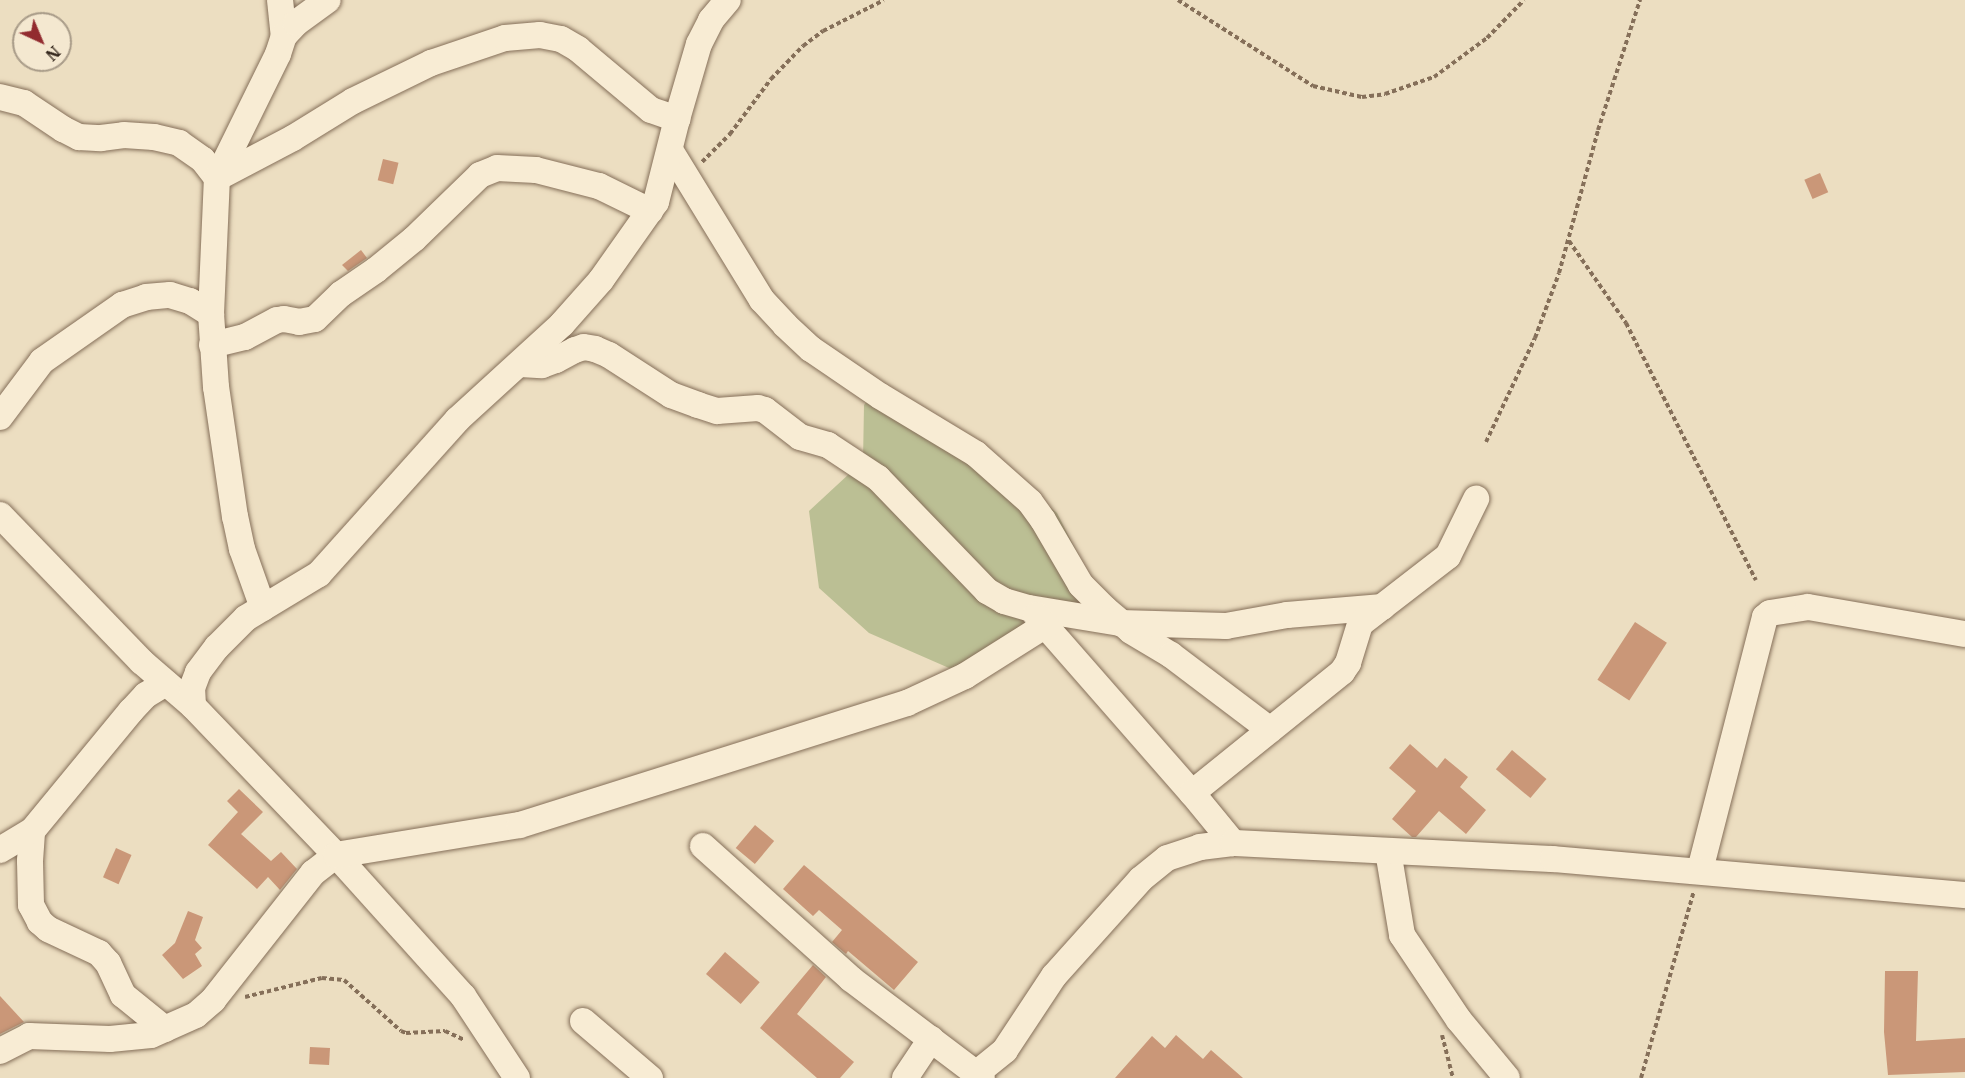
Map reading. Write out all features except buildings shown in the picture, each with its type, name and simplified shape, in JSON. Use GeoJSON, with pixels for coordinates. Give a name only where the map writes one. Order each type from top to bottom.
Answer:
{"type":"FeatureCollection","features":[{"type":"Feature","properties":{"kind":"street"},"geometry":{"type":"LineString","coordinates":[[280,0],[284,36]]}},
{"type":"Feature","properties":{"kind":"street"},"geometry":{"type":"LineString","coordinates":[[263,608],[242,549],[235,517],[212,345],[211,314],[217,178],[278,54],[284,36],[296,22],[328,0]]}},
{"type":"Feature","properties":{"kind":"street"},"geometry":{"type":"LineString","coordinates":[[193,706],[192,688],[206,661],[246,618],[319,574],[457,420],[562,324],[601,280],[656,202],[676,119],[699,44],[711,20],[728,0]]}},
{"type":"Feature","properties":{"kind":"street"},"geometry":{"type":"LineString","coordinates":[[217,178],[293,138],[352,101],[431,63],[505,38],[540,34],[561,39],[578,49],[651,110],[676,119]]}},
{"type":"Feature","properties":{"kind":"street"},"geometry":{"type":"LineString","coordinates":[[0,97],[24,103],[63,129],[79,136],[154,137],[179,143],[203,160],[217,178]]}},
{"type":"Feature","properties":{"kind":"street"},"geometry":{"type":"LineString","coordinates":[[670,150],[757,291],[785,326],[811,349],[880,396],[976,454],[1030,502],[1081,585],[1120,623],[1172,655],[1270,730]]}},
{"type":"Feature","properties":{"kind":"street"},"geometry":{"type":"LineString","coordinates":[[212,345],[245,337],[277,320],[299,322],[315,319],[341,294],[376,270],[414,239],[480,175],[497,168],[536,170],[599,186],[650,211]]}},
{"type":"Feature","properties":{"kind":"street"},"geometry":{"type":"LineString","coordinates":[[0,417],[42,361],[122,305],[146,297],[170,295],[190,301],[211,314]]}},
{"type":"Feature","properties":{"kind":"street"},"geometry":{"type":"LineString","coordinates":[[520,364],[542,365],[574,350],[584,347],[595,349],[671,395],[698,405],[717,411],[758,408],[765,410],[800,437],[828,445],[878,478],[987,591],[1038,617],[1120,623],[1226,626],[1287,615],[1383,607]]}},
{"type":"Feature","properties":{"kind":"street"},"geometry":{"type":"LineString","coordinates":[[1192,793],[1342,672],[1348,663],[1359,626],[1448,556],[1476,499]]}},
{"type":"Feature","properties":{"kind":"street"},"geometry":{"type":"LineString","coordinates":[[0,516],[106,625],[193,706],[336,855],[463,996],[517,1078]]}},
{"type":"Feature","properties":{"kind":"street"},"geometry":{"type":"LineString","coordinates":[[1700,870],[1766,616],[1770,613],[1808,607],[1965,634]]}},
{"type":"Feature","properties":{"kind":"street"},"geometry":{"type":"LineString","coordinates":[[1038,617],[1233,843]]}},
{"type":"Feature","properties":{"kind":"street"},"geometry":{"type":"LineString","coordinates":[[0,1051],[29,1036],[129,1038],[151,1035],[189,1019],[205,1008],[313,873],[336,855],[520,825],[907,703],[965,676],[1038,617]]}},
{"type":"Feature","properties":{"kind":"street"},"geometry":{"type":"LineString","coordinates":[[0,850],[32,831],[131,711],[146,695],[166,683]]}},
{"type":"Feature","properties":{"kind":"street"},"geometry":{"type":"LineString","coordinates":[[32,831],[31,905],[40,922],[48,929],[99,953],[108,963],[123,995],[165,1029]]}},
{"type":"Feature","properties":{"kind":"street"},"geometry":{"type":"LineString","coordinates":[[704,846],[851,979],[979,1076],[1005,1050],[1054,976],[1149,871],[1167,858],[1187,850],[1233,843],[1553,859],[1700,870],[1965,895]]}},
{"type":"Feature","properties":{"kind":"street"},"geometry":{"type":"LineString","coordinates":[[1388,851],[1402,935],[1459,1020],[1507,1078]]}},
{"type":"Feature","properties":{"kind":"street"},"geometry":{"type":"LineString","coordinates":[[583,1021],[650,1078]]}},
{"type":"Feature","properties":{"kind":"street"},"geometry":{"type":"LineString","coordinates":[[905,1078],[931,1039]]}},
{"type":"Feature","properties":{"kind":"path"},"geometry":{"type":"LineString","coordinates":[[687,176],[730,134],[754,98],[803,46],[833,26],[884,0]]}},
{"type":"Feature","properties":{"kind":"path"},"geometry":{"type":"LineString","coordinates":[[1178,0],[1313,86],[1362,97],[1385,94],[1434,77],[1487,38],[1524,0]]}},
{"type":"Feature","properties":{"kind":"path"},"geometry":{"type":"LineString","coordinates":[[1486,442],[1535,338],[1559,273],[1598,130],[1640,0]]}},
{"type":"Feature","properties":{"kind":"path"},"geometry":{"type":"LineString","coordinates":[[1568,241],[1626,323],[1756,580]]}},
{"type":"Feature","properties":{"kind":"path"},"geometry":{"type":"LineString","coordinates":[[1641,1078],[1700,870]]}},
{"type":"Feature","properties":{"kind":"path"},"geometry":{"type":"LineString","coordinates":[[236,1001],[322,978],[344,980],[406,1034],[445,1031],[466,1042]]}},
{"type":"Feature","properties":{"kind":"green space"},"geometry":{"type":"Polygon","coordinates":[[[869,399],[967,437],[1057,513],[1091,580],[1086,599],[1059,635],[965,675],[869,633],[819,588],[809,511],[863,461],[864,405],[869,399]]]}}]}
